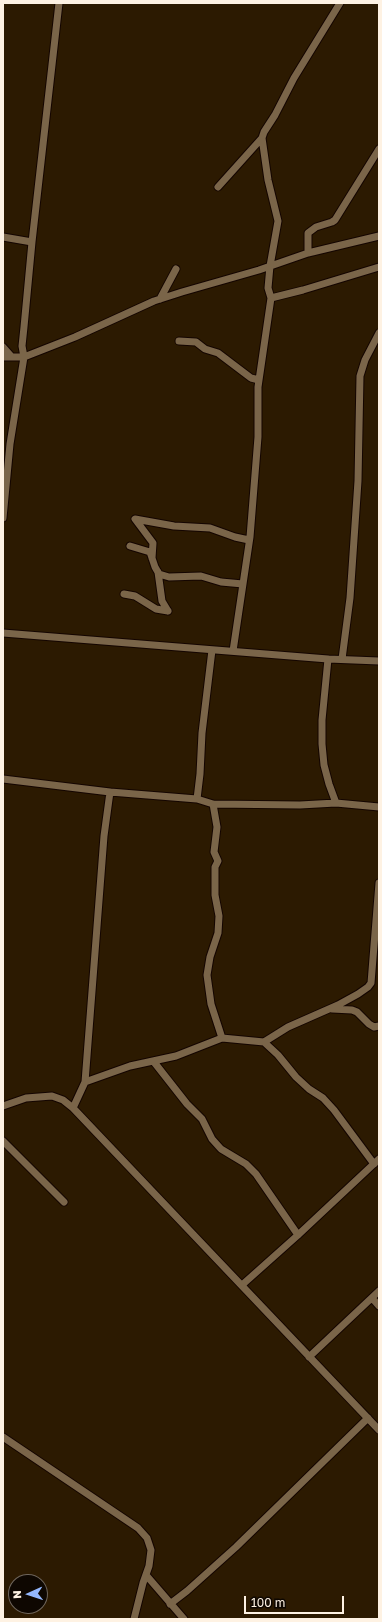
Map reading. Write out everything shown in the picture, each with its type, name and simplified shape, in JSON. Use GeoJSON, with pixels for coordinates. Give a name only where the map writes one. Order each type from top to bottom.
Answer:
{"type":"FeatureCollection","features":[{"type":"Feature","properties":{"kind":"street"},"geometry":{"type":"LineString","coordinates":[[3,518],[6,443],[24,357],[22,346],[32,242],[59,3]]}},
{"type":"Feature","properties":{"kind":"street"},"geometry":{"type":"LineString","coordinates":[[218,187],[262,138],[294,78],[340,3]]}},
{"type":"Feature","properties":{"kind":"street"},"geometry":{"type":"LineString","coordinates":[[233,651],[249,540],[258,437],[259,380],[271,298],[268,288],[270,266],[278,221],[268,180],[262,138]]}},
{"type":"Feature","properties":{"kind":"street"},"geometry":{"type":"LineString","coordinates":[[308,254],[308,233],[316,227],[335,220],[379,149]]}},
{"type":"Feature","properties":{"kind":"street"},"geometry":{"type":"LineString","coordinates":[[3,357],[24,357],[76,337],[160,299],[308,254],[379,236]]}},
{"type":"Feature","properties":{"kind":"street"},"geometry":{"type":"LineString","coordinates":[[3,237],[32,242]]}},
{"type":"Feature","properties":{"kind":"street"},"geometry":{"type":"LineString","coordinates":[[271,298],[379,267]]}},
{"type":"Feature","properties":{"kind":"street"},"geometry":{"type":"LineString","coordinates":[[160,299],[176,269]]}},
{"type":"Feature","properties":{"kind":"street"},"geometry":{"type":"LineString","coordinates":[[342,659],[350,598],[358,481],[360,376],[365,360],[379,333]]}},
{"type":"Feature","properties":{"kind":"street"},"geometry":{"type":"LineString","coordinates":[[179,341],[196,342],[205,349],[218,353],[251,378],[259,380]]}},
{"type":"Feature","properties":{"kind":"street"},"geometry":{"type":"LineString","coordinates":[[3,347],[11,356]]}},
{"type":"Feature","properties":{"kind":"street"},"geometry":{"type":"LineString","coordinates":[[152,558],[153,543],[135,519],[174,526],[210,528],[235,537],[249,540]]}},
{"type":"Feature","properties":{"kind":"street"},"geometry":{"type":"LineString","coordinates":[[124,594],[135,596],[156,609],[168,611],[162,601],[158,572],[150,552],[130,546]]}},
{"type":"Feature","properties":{"kind":"street"},"geometry":{"type":"LineString","coordinates":[[158,572],[170,577],[201,576],[221,582],[243,584]]}},
{"type":"Feature","properties":{"kind":"street"},"geometry":{"type":"LineString","coordinates":[[3,633],[328,659],[379,661]]}},
{"type":"Feature","properties":{"kind":"street"},"geometry":{"type":"LineString","coordinates":[[197,799],[202,733],[212,650]]}},
{"type":"Feature","properties":{"kind":"street"},"geometry":{"type":"LineString","coordinates":[[328,659],[322,720],[322,744],[328,784],[336,803]]}},
{"type":"Feature","properties":{"kind":"street"},"geometry":{"type":"LineString","coordinates":[[3,779],[110,792],[197,799],[213,804],[300,805],[336,803],[379,807]]}},
{"type":"Feature","properties":{"kind":"street"},"geometry":{"type":"LineString","coordinates":[[73,1108],[85,1082],[104,836],[110,792]]}},
{"type":"Feature","properties":{"kind":"street"},"geometry":{"type":"LineString","coordinates":[[213,804],[217,827],[214,852],[218,861],[215,867],[215,895],[219,916],[218,933],[210,958],[207,975],[211,1004],[222,1038]]}},
{"type":"Feature","properties":{"kind":"street"},"geometry":{"type":"LineString","coordinates":[[264,1042],[288,1027],[330,1009],[358,994],[371,983],[379,882]]}},
{"type":"Feature","properties":{"kind":"street"},"geometry":{"type":"LineString","coordinates":[[330,1009],[352,1010],[357,1012],[374,1027],[379,1026]]}},
{"type":"Feature","properties":{"kind":"street"},"geometry":{"type":"LineString","coordinates":[[85,1082],[130,1066],[154,1062],[190,1052],[222,1038],[264,1042],[278,1055],[296,1077],[323,1098],[376,1162],[242,1285]]}},
{"type":"Feature","properties":{"kind":"street"},"geometry":{"type":"LineString","coordinates":[[154,1062],[187,1104],[202,1119],[212,1139],[221,1149],[246,1164],[256,1174],[298,1235]]}},
{"type":"Feature","properties":{"kind":"street"},"geometry":{"type":"LineString","coordinates":[[3,1106],[26,1098],[52,1096],[63,1100],[73,1108],[379,1430]]}},
{"type":"Feature","properties":{"kind":"street"},"geometry":{"type":"LineString","coordinates":[[3,1141],[64,1202]]}},
{"type":"Feature","properties":{"kind":"street"},"geometry":{"type":"LineString","coordinates":[[310,1357],[379,1291]]}},
{"type":"Feature","properties":{"kind":"street"},"geometry":{"type":"LineString","coordinates":[[372,1298],[379,1306]]}},
{"type":"Feature","properties":{"kind":"street"},"geometry":{"type":"LineString","coordinates":[[170,1604],[187,1591],[236,1547],[368,1418]]}},
{"type":"Feature","properties":{"kind":"street"},"geometry":{"type":"LineString","coordinates":[[3,1437],[138,1528],[147,1538],[151,1550],[149,1566],[134,1619]]}},
{"type":"Feature","properties":{"kind":"street"},"geometry":{"type":"LineString","coordinates":[[146,1575],[184,1619]]}}]}
